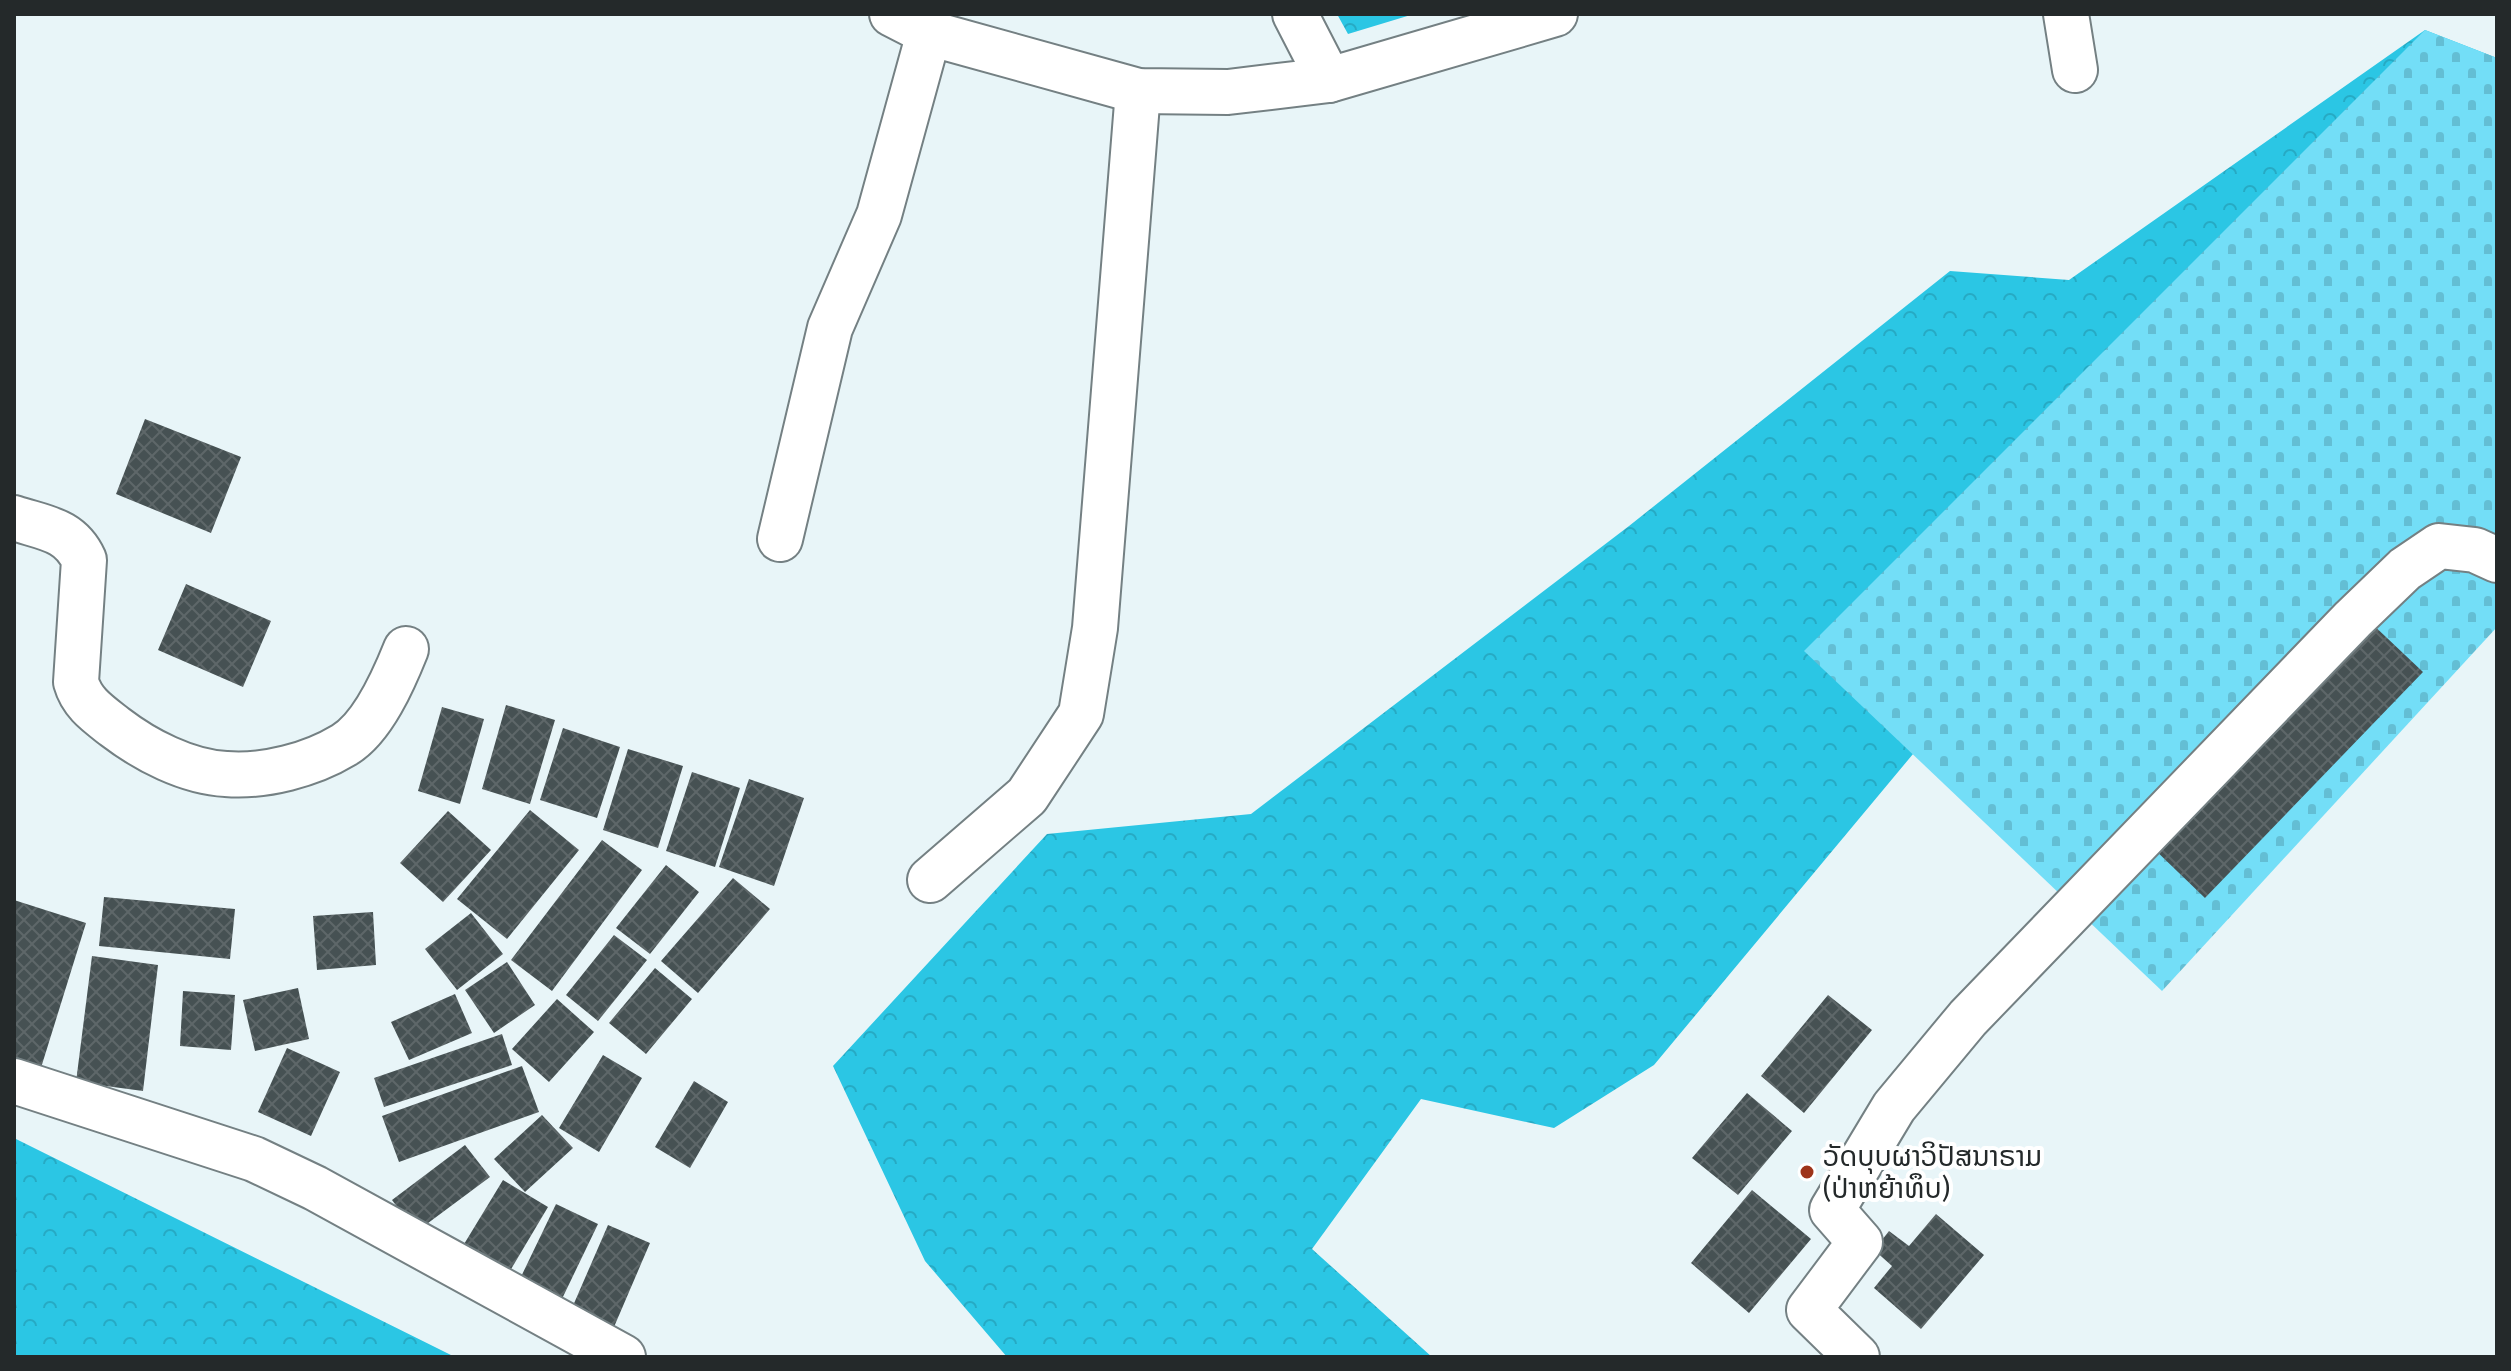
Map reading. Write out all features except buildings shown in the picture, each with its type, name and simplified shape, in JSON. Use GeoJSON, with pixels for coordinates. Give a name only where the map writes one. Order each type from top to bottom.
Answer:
{"type":"FeatureCollection","features":[{"type":"Feature","properties":{"kind":"street"},"geometry":{"type":"LineString","coordinates":[[1295,14],[1329,80]]}},
{"type":"Feature","properties":{"kind":"street"},"geometry":{"type":"LineString","coordinates":[[780,539],[830,328],[879,215],[910,24],[1138,91],[1228,92],[1329,80],[1555,14]]}},
{"type":"Feature","properties":{"kind":"street"},"geometry":{"type":"LineString","coordinates":[[2066,14],[2075,70]]}},
{"type":"Feature","properties":{"kind":"street"},"geometry":{"type":"LineString","coordinates":[[930,880],[1027,796],[1081,714],[1095,628],[1138,91]]}},
{"type":"Feature","properties":{"kind":"street"},"geometry":{"type":"LineString","coordinates":[[14,518],[61,534],[77,544],[84,560],[76,682],[80,695],[89,707],[136,743],[187,765],[226,774],[266,771],[308,763],[347,744],[375,713],[393,683],[406,649]]}},
{"type":"Feature","properties":{"kind":"street"},"geometry":{"type":"LineString","coordinates":[[1857,1357],[1809,1310],[1860,1242],[1832,1210],[1894,1107],[1968,1018],[2405,569],[2439,546],[2475,550],[2497,560]]}},
{"type":"Feature","properties":{"kind":"street"},"geometry":{"type":"LineString","coordinates":[[14,1081],[254,1159],[315,1188],[623,1357]]}},
{"type":"Feature","properties":{"kind":"green space"},"geometry":{"type":"Polygon","coordinates":[[[1337,14],[1414,14],[1348,34],[1337,14]]]}},
{"type":"Feature","properties":{"kind":"green space"},"geometry":{"type":"Polygon","coordinates":[[[2425,30],[2497,58],[1654,1065],[1554,1128],[1421,1099],[1312,1249],[1432,1357],[1007,1357],[925,1261],[833,1066],[1047,834],[1251,814],[1629,526],[1950,271],[2069,280],[2425,30]]]}},
{"type":"Feature","properties":{"kind":"green space"},"geometry":{"type":"Polygon","coordinates":[[[2425,30],[2497,58],[2497,627],[2162,991],[1804,651],[2425,30]]]}},
{"type":"Feature","properties":{"kind":"green space"},"geometry":{"type":"Polygon","coordinates":[[[14,1138],[455,1357],[14,1357],[14,1138]]]}},
{"type":"Feature","properties":{"kind":"place","name":"ວັດບຸບຜາວິປັສນາຣາມ (ປ່າຫຍ້າທຶບ)"},"geometry":{"type":"Point","coordinates":[1807,1172]}}]}
